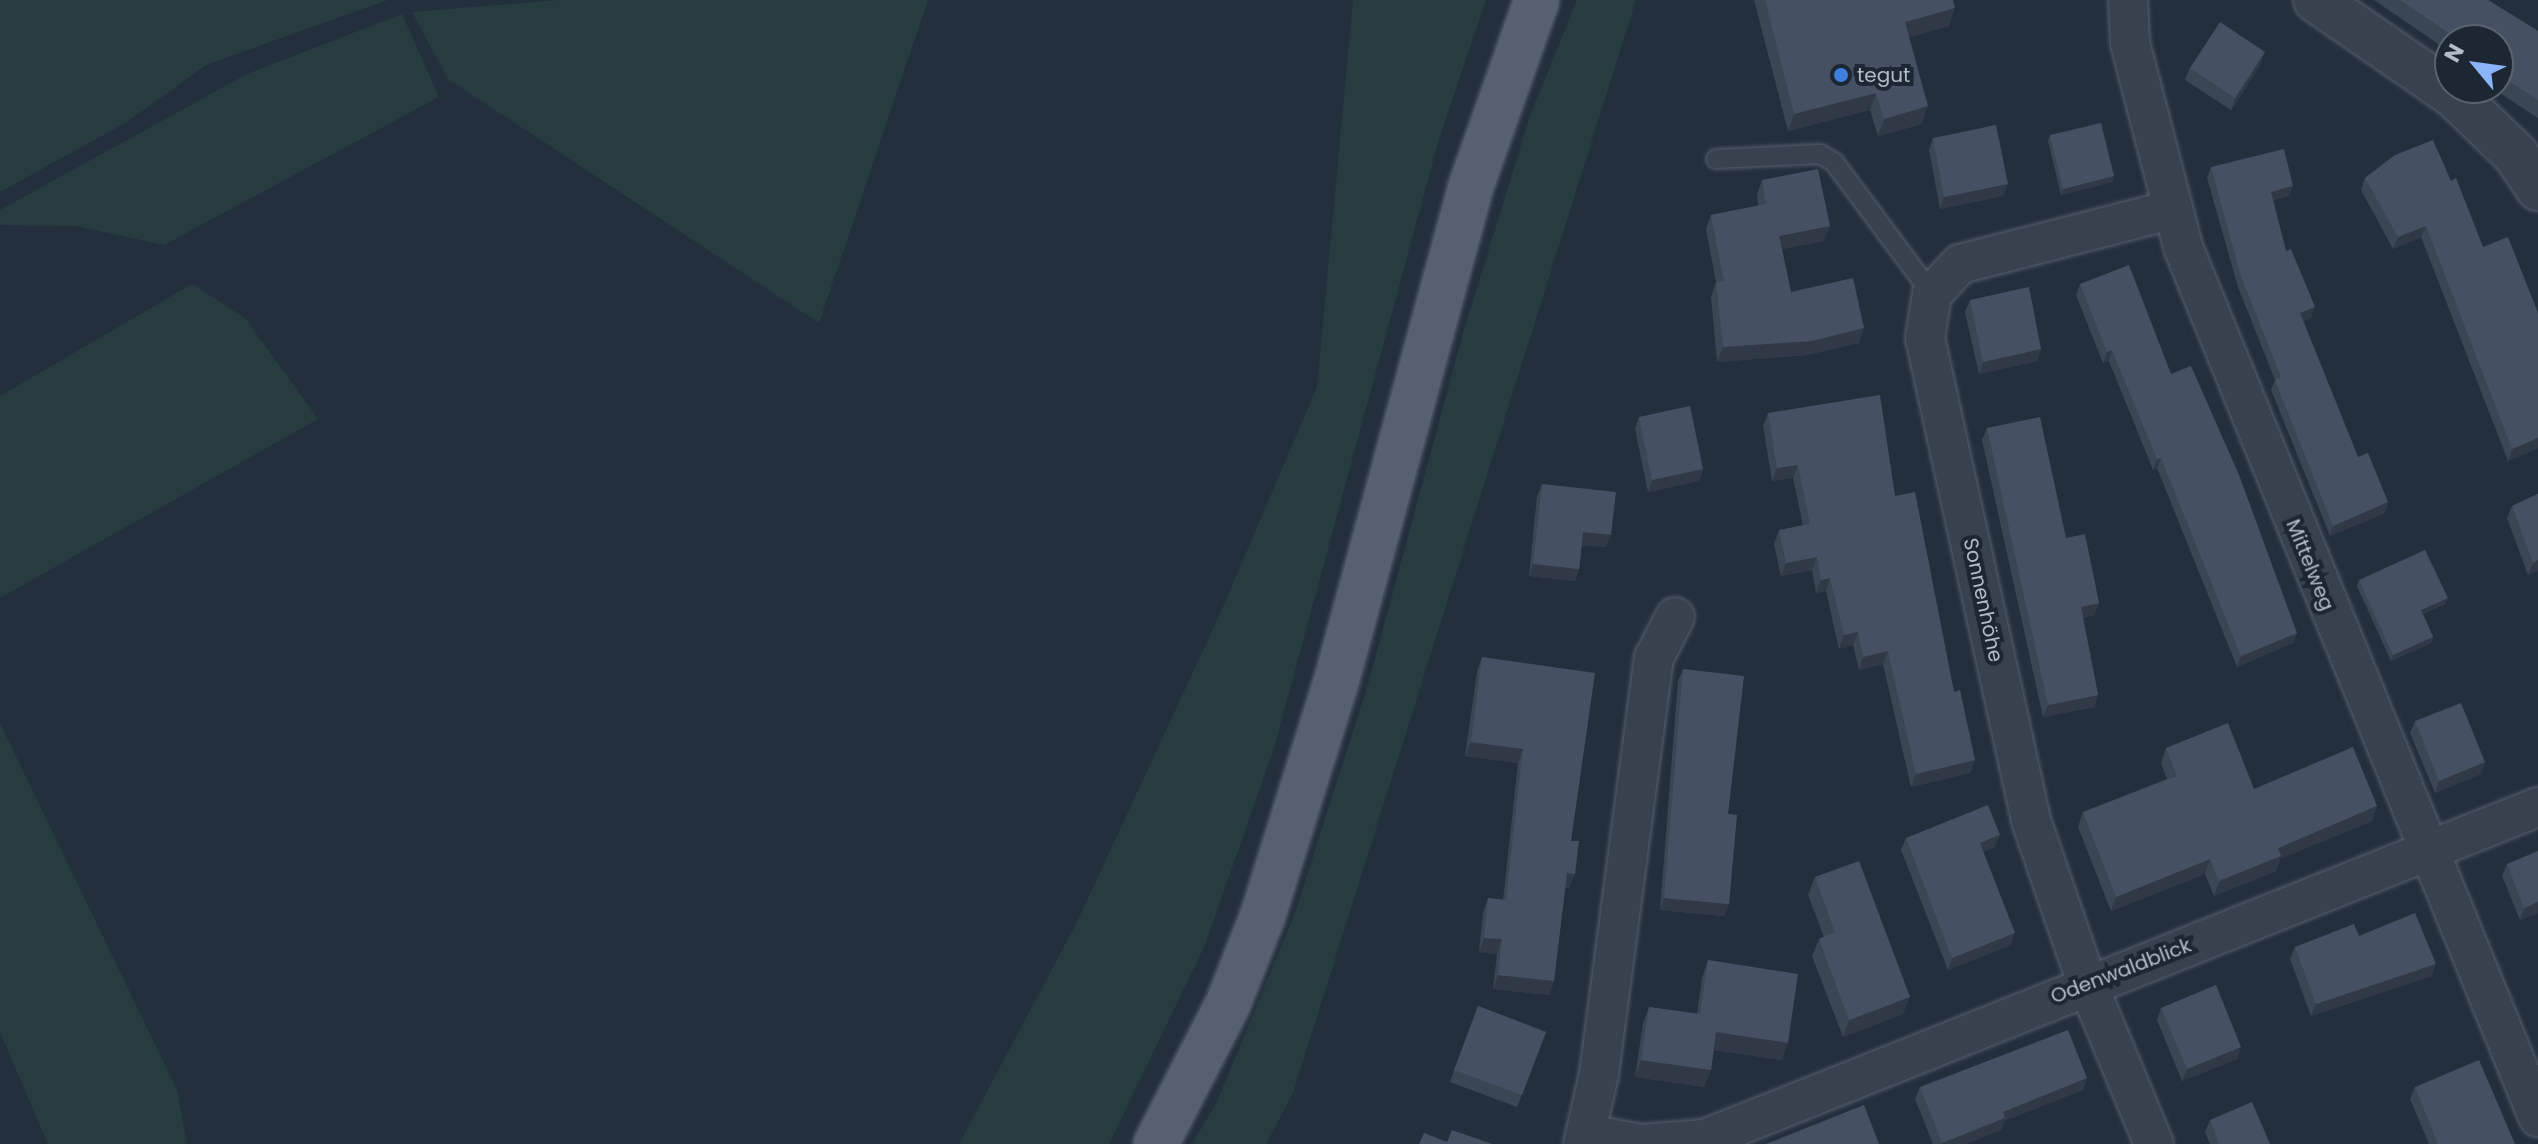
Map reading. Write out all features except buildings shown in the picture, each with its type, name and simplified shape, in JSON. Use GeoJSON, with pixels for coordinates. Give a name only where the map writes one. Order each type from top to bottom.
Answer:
{"type":"FeatureCollection","features":[{"type":"Feature","properties":{"kind":"main road"},"geometry":{"type":"LineString","coordinates":[[1156,1144],[1228,1004],[1268,900],[1337,679],[1471,186],[1537,0]]}},
{"type":"Feature","properties":{"kind":"street","name":"Mittelweg"},"geometry":{"type":"LineString","coordinates":[[2128,0],[2130,43],[2171,210],[2427,851],[2538,1117]]}},
{"type":"Feature","properties":{"kind":"street"},"geometry":{"type":"LineString","coordinates":[[2316,0],[2455,96],[2516,155],[2538,188]]}},
{"type":"Feature","properties":{"kind":"street"},"geometry":{"type":"LineString","coordinates":[[1932,294],[1960,264],[2171,210]]}},
{"type":"Feature","properties":{"kind":"street","name":"Sonnenhöhe"},"geometry":{"type":"LineString","coordinates":[[1932,294],[1925,338],[2031,820],[2087,983],[2154,1144]]}},
{"type":"Feature","properties":{"kind":"street","name":"Odenwaldblick"},"geometry":{"type":"LineString","coordinates":[[1675,617],[1654,658],[1585,1139],[1641,1144],[1706,1142],[2087,983],[2538,807]]}},
{"type":"Feature","properties":{"kind":"lane"},"geometry":{"type":"LineString","coordinates":[[1716,159],[1820,154],[1834,162],[1932,294]]}},
{"type":"Feature","properties":{"kind":"green space"},"geometry":{"type":"Polygon","coordinates":[[[0,0],[388,0],[206,65],[127,122],[0,192],[0,0]]]}},
{"type":"Feature","properties":{"kind":"green space"},"geometry":{"type":"Polygon","coordinates":[[[559,0],[928,0],[819,323],[448,79],[412,12],[559,0]]]}},
{"type":"Feature","properties":{"kind":"green space"},"geometry":{"type":"Polygon","coordinates":[[[1353,0],[1486,0],[1439,139],[1274,748],[1205,945],[1109,1144],[959,1144],[1077,922],[1219,616],[1317,387],[1353,0]]]}},
{"type":"Feature","properties":{"kind":"green space"},"geometry":{"type":"Polygon","coordinates":[[[1577,0],[1636,0],[1293,1093],[1266,1144],[1192,1144],[1217,1102],[1296,910],[1369,681],[1463,333],[1530,116],[1577,0]]]}},
{"type":"Feature","properties":{"kind":"green space"},"geometry":{"type":"Polygon","coordinates":[[[402,14],[439,97],[164,245],[76,226],[0,225],[0,210],[247,74],[402,14]]]}},
{"type":"Feature","properties":{"kind":"green space"},"geometry":{"type":"Polygon","coordinates":[[[192,284],[245,318],[318,419],[0,598],[0,396],[192,284]]]}},
{"type":"Feature","properties":{"kind":"green space"},"geometry":{"type":"Polygon","coordinates":[[[0,723],[177,1090],[187,1144],[48,1144],[0,1032],[0,723]]]}},
{"type":"Feature","properties":{"kind":"place","name":"tegut"},"geometry":{"type":"Point","coordinates":[1841,75]}}]}
